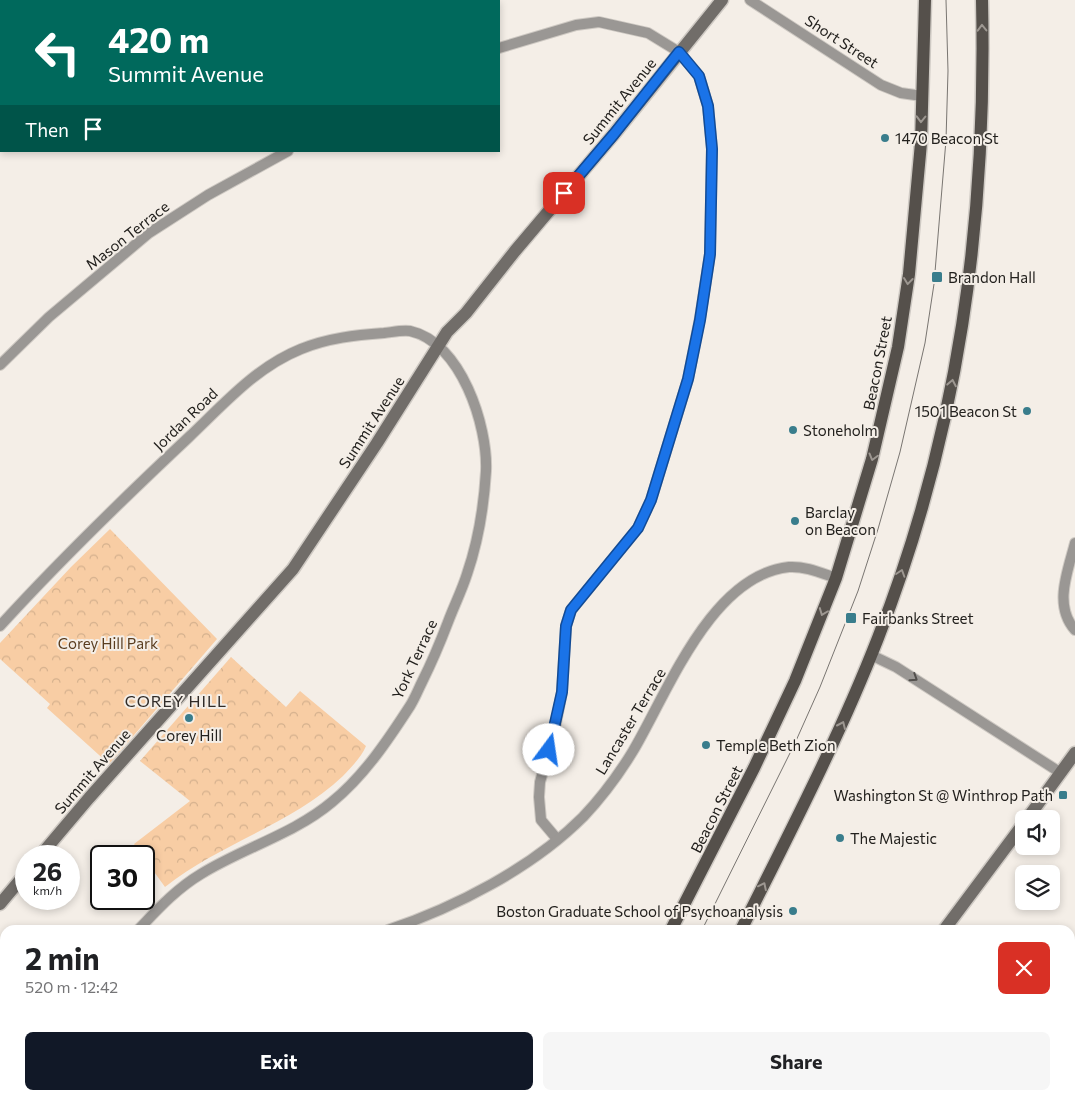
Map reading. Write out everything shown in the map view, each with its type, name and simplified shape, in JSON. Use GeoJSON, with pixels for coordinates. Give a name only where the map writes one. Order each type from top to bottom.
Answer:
{"type":"FeatureCollection","features":[{"type":"Feature","properties":{"kind":"main road","name":"Beacon Street"},"geometry":{"type":"LineString","coordinates":[[674,925],[788,698],[836,578],[872,459],[898,347],[906,298],[921,142],[925,0]]}},
{"type":"Feature","properties":{"kind":"main road"},"geometry":{"type":"LineString","coordinates":[[743,925],[829,753],[871,655],[898,584],[940,438],[958,352],[972,258],[980,169],[983,73],[982,0]]}},
{"type":"Feature","properties":{"kind":"street","name":"Summit Avenue"},"geometry":{"type":"LineString","coordinates":[[49,845],[293,569],[377,443],[447,332],[466,314],[515,251],[614,134],[722,0]]}},
{"type":"Feature","properties":{"kind":"street","name":"Short Street"},"geometry":{"type":"LineString","coordinates":[[750,0],[881,85],[901,93],[922,96]]}},
{"type":"Feature","properties":{"kind":"street"},"geometry":{"type":"LineString","coordinates":[[500,48],[576,25],[599,22],[648,33],[679,52],[699,76],[708,106],[712,149],[710,254],[702,309],[688,379],[651,500],[638,528],[571,610],[566,626],[562,692],[554,733],[540,782],[539,797],[541,820],[557,839]]}},
{"type":"Feature","properties":{"kind":"street","name":"Mason Terrace"},"geometry":{"type":"LineString","coordinates":[[0,366],[49,317],[149,233],[208,195],[286,152]]}},
{"type":"Feature","properties":{"kind":"street","name":"Jordan Road"},"geometry":{"type":"LineString","coordinates":[[0,626],[48,574],[149,474],[238,388],[270,365],[302,348],[343,337],[407,330],[422,335],[438,347]]}},
{"type":"Feature","properties":{"kind":"street","name":"York Terrace"},"geometry":{"type":"LineString","coordinates":[[143,925],[174,892],[199,875],[297,825],[330,804],[352,784],[376,754],[412,702],[436,655],[467,573],[480,518],[486,469],[483,434],[474,400],[461,373],[447,354],[438,347]]}},
{"type":"Feature","properties":{"kind":"street"},"geometry":{"type":"LineString","coordinates":[[1075,543],[1063,595],[1068,622],[1075,630]]}},
{"type":"Feature","properties":{"kind":"street","name":"Lancaster Terrace"},"geometry":{"type":"LineString","coordinates":[[401,925],[450,906],[517,869],[557,839],[583,816],[614,779],[632,752],[690,646],[707,623],[736,591],[755,578],[786,568],[809,569],[836,578]]}},
{"type":"Feature","properties":{"kind":"street"},"geometry":{"type":"LineString","coordinates":[[871,655],[896,667],[1061,773]]}},
{"type":"Feature","properties":{"kind":"street"},"geometry":{"type":"LineString","coordinates":[[1034,810],[1075,753]]}},
{"type":"Feature","properties":{"kind":"street"},"geometry":{"type":"LineString","coordinates":[[948,925],[1015,835]]}},
{"type":"Feature","properties":{"kind":"street"},"geometry":{"type":"LineString","coordinates":[[0,904],[15,886]]}},
{"type":"Feature","properties":{"kind":"green space","name":"Corey Hill Park"},"geometry":{"type":"Polygon","coordinates":[[[110,529],[217,639],[109,764],[47,708],[50,704],[0,659],[0,643],[71,567],[110,529]]]}},
{"type":"Feature","properties":{"kind":"green space"},"geometry":{"type":"Polygon","coordinates":[[[231,657],[286,707],[300,691],[366,746],[350,769],[323,793],[301,808],[209,858],[165,887],[155,873],[155,845],[134,844],[190,801],[140,761],[231,657]]]}},
{"type":"Feature","properties":{"kind":"tram line"},"geometry":{"type":"LineString","coordinates":[[704,925],[795,743],[820,687],[858,591],[900,452],[925,343],[934,284],[946,140],[948,71],[946,0]]}},
{"type":"Feature","properties":{"kind":"place","name":"1470 Beacon St"},"geometry":{"type":"Point","coordinates":[885,138]}},
{"type":"Feature","properties":{"kind":"place","name":"Brandon Hall"},"geometry":{"type":"Point","coordinates":[937,277]}},
{"type":"Feature","properties":{"kind":"place","name":"1501 Beacon St"},"geometry":{"type":"Point","coordinates":[1027,411]}},
{"type":"Feature","properties":{"kind":"place","name":"Stoneholm"},"geometry":{"type":"Point","coordinates":[793,430]}},
{"type":"Feature","properties":{"kind":"place","name":"Barclay on Beacon"},"geometry":{"type":"Point","coordinates":[795,521]}},
{"type":"Feature","properties":{"kind":"place","name":"Fairbanks Street"},"geometry":{"type":"Point","coordinates":[851,618]}},
{"type":"Feature","properties":{"kind":"place","name":"Corey Hill"},"geometry":{"type":"Point","coordinates":[189,718]}},
{"type":"Feature","properties":{"kind":"place","name":"Temple Beth Zion"},"geometry":{"type":"Point","coordinates":[706,745]}},
{"type":"Feature","properties":{"kind":"place","name":"Washington St @ Winthrop Path"},"geometry":{"type":"Point","coordinates":[1063,795]}},
{"type":"Feature","properties":{"kind":"place","name":"The Majestic"},"geometry":{"type":"Point","coordinates":[840,838]}},
{"type":"Feature","properties":{"kind":"place","name":"Boston Graduate School of Psychoanalysis"},"geometry":{"type":"Point","coordinates":[793,911]}},
{"type":"Feature","properties":{"kind":"district","name":"COREY HILL"},"geometry":{"type":"Point","coordinates":[176,700]}},
{"type":"Feature","properties":{"kind":"route"},"geometry":{"type":"LineString","coordinates":[[549,750],[562,692],[566,626],[571,610],[638,528],[651,500],[688,379],[700,320],[710,254],[712,149],[706,95],[699,76],[679,52],[564,193]]}}]}
